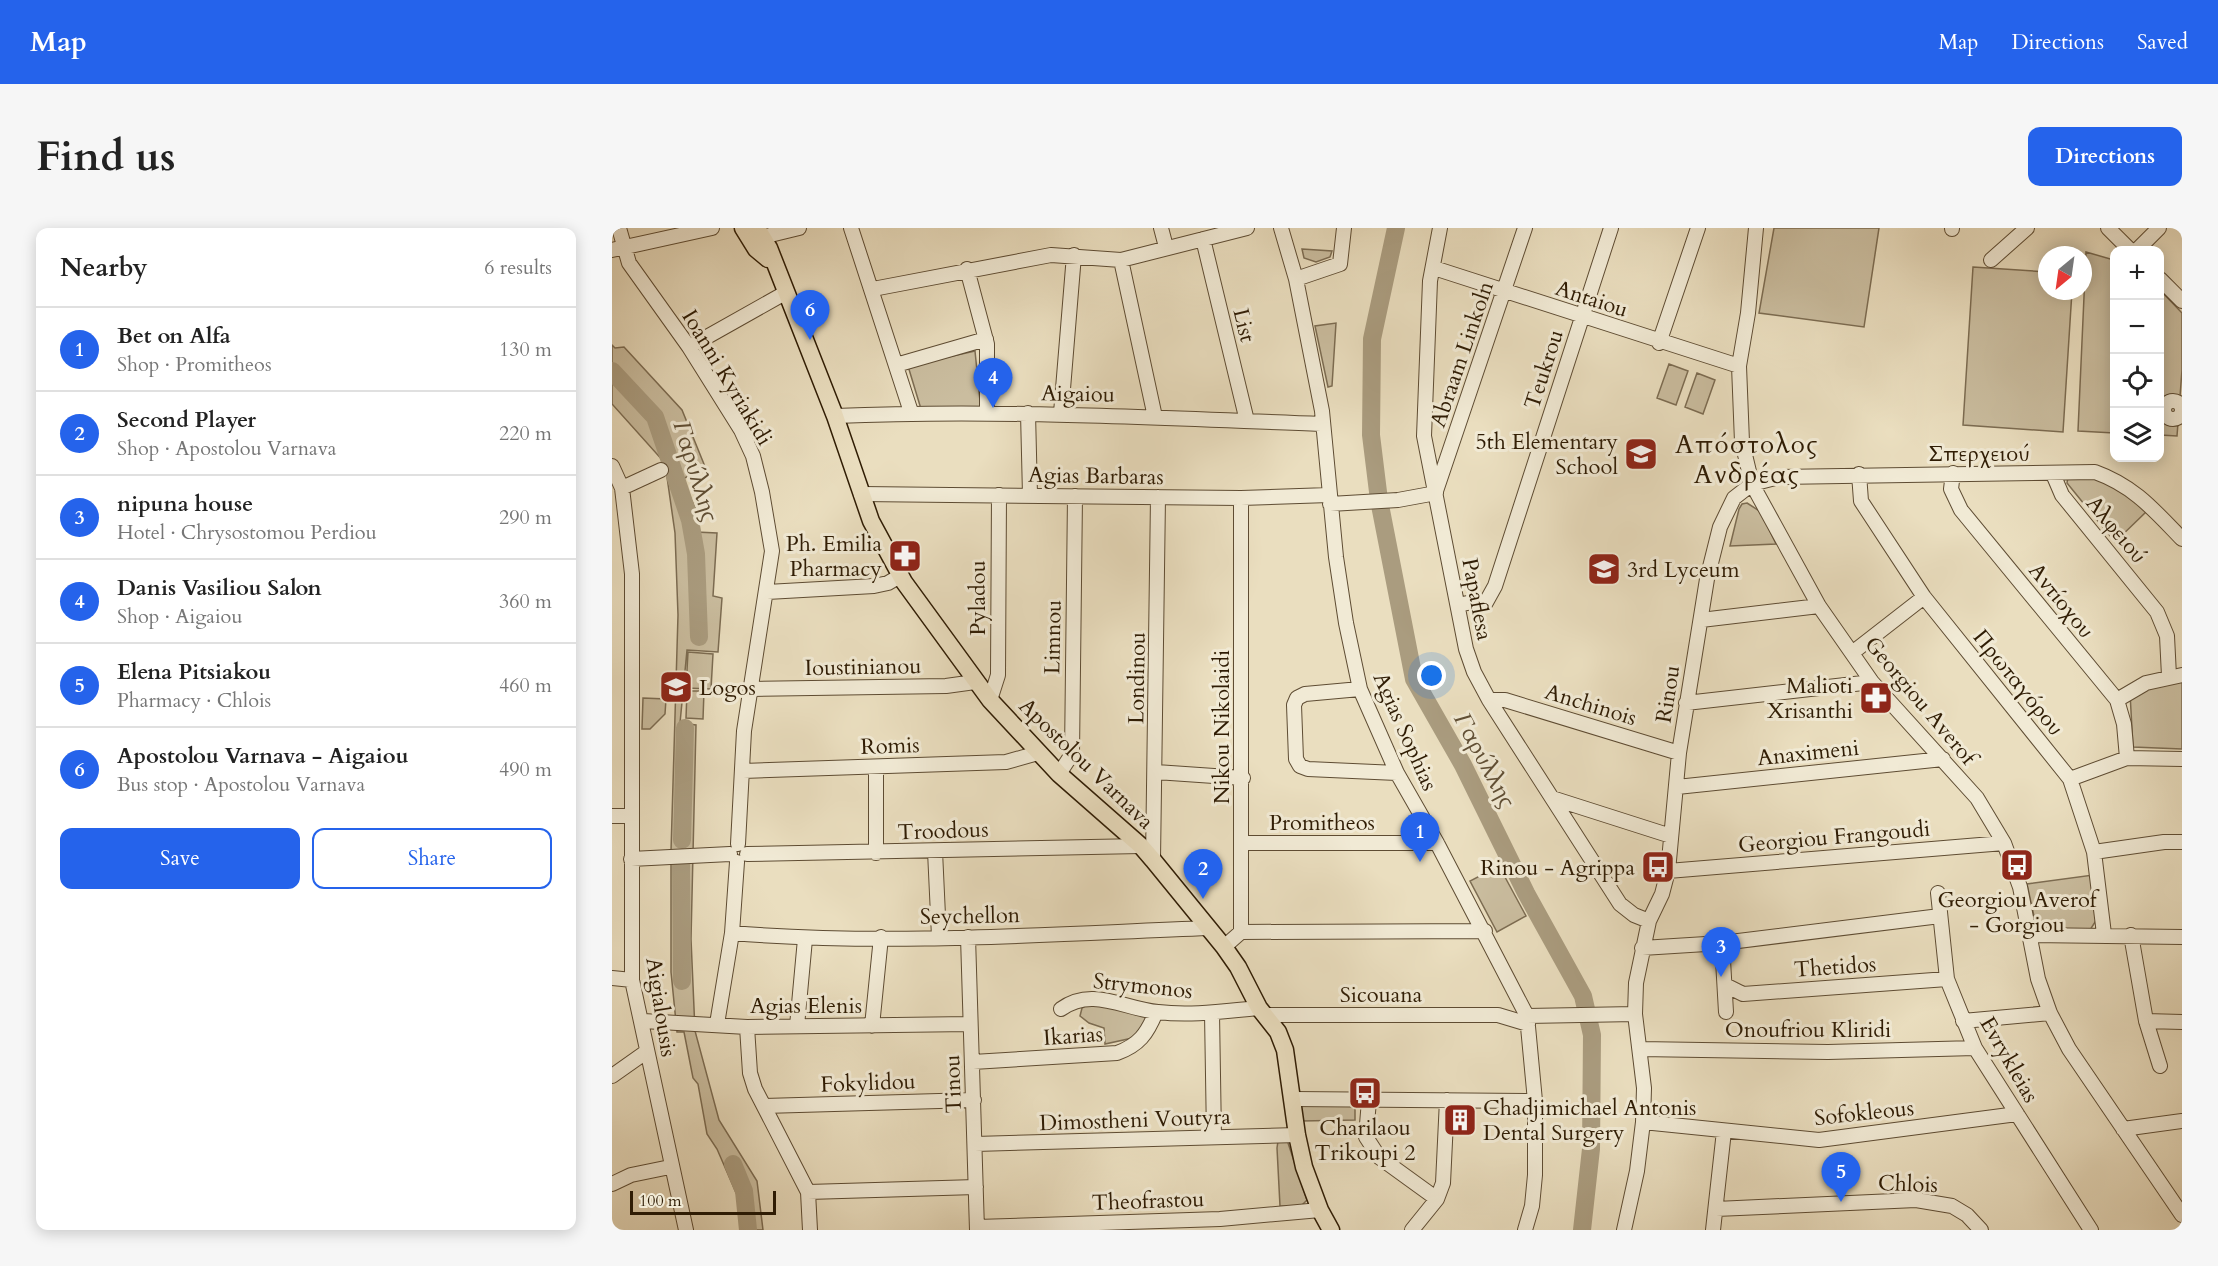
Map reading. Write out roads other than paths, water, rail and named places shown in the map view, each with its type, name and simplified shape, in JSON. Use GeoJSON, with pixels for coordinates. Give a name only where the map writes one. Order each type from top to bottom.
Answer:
{"type":"FeatureCollection","features":[{"type":"Feature","properties":{"kind":"main road","name":"Apostolou Varnava"},"geometry":{"type":"LineString","coordinates":[[743,228],[756,249],[772,261]]}},
{"type":"Feature","properties":{"kind":"main road","name":"Apostolou Varnava"},"geometry":{"type":"LineString","coordinates":[[760,233],[835,416],[872,521],[900,576],[990,700],[1059,774],[1141,846],[1209,928],[1238,967],[1261,1012],[1278,1032],[1285,1050],[1304,1167],[1320,1210],[1331,1230]]}},
{"type":"Feature","properties":{"kind":"street","name":"Ioanni Kyriakidi"},"geometry":{"type":"LineString","coordinates":[[619,228],[618,249],[689,347],[741,430],[753,456],[772,551],[744,731],[732,933],[710,1024]]}},
{"type":"Feature","properties":{"kind":"street"},"geometry":{"type":"LineString","coordinates":[[618,249],[712,228]]}},
{"type":"Feature","properties":{"kind":"street"},"geometry":{"type":"LineString","coordinates":[[760,233],[799,228]]}},
{"type":"Feature","properties":{"kind":"street"},"geometry":{"type":"LineString","coordinates":[[851,228],[873,289],[911,412]]}},
{"type":"Feature","properties":{"kind":"street"},"geometry":{"type":"LineString","coordinates":[[1161,228],[1166,247]]}},
{"type":"Feature","properties":{"kind":"street"},"geometry":{"type":"LineString","coordinates":[[873,289],[968,269],[1051,255],[1074,255],[1106,261],[1122,260],[1247,228]]}},
{"type":"Feature","properties":{"kind":"street","name":"Agias Sophias"},"geometry":{"type":"LineString","coordinates":[[1281,228],[1296,279],[1322,411],[1321,424],[1346,623],[1360,689],[1397,773],[1485,931],[1521,1000],[1528,1020],[1535,1101],[1535,1175],[1532,1206],[1525,1230]]}},
{"type":"Feature","properties":{"kind":"street"},"geometry":{"type":"LineString","coordinates":[[1296,279],[1340,264],[1344,228]]}},
{"type":"Feature","properties":{"kind":"street","name":"Papaflesa"},"geometry":{"type":"LineString","coordinates":[[1440,228],[1430,281],[1424,436],[1466,649],[1474,672],[1489,700],[1620,904],[1634,915],[1649,921]]}},
{"type":"Feature","properties":{"kind":"street","name":"Abraam Linkoln"},"geometry":{"type":"LineString","coordinates":[[1436,493],[1525,228]]}},
{"type":"Feature","properties":{"kind":"street","name":"Teukrou"},"geometry":{"type":"LineString","coordinates":[[1458,605],[1477,601],[1485,604],[1495,586],[1611,228]]}},
{"type":"Feature","properties":{"kind":"street"},"geometry":{"type":"LineString","coordinates":[[1659,343],[1698,228]]}},
{"type":"Feature","properties":{"kind":"street"},"geometry":{"type":"LineString","coordinates":[[1991,260],[2027,228]]}},
{"type":"Feature","properties":{"kind":"street"},"geometry":{"type":"LineString","coordinates":[[2108,228],[2126,246]]}},
{"type":"Feature","properties":{"kind":"street"},"geometry":{"type":"LineString","coordinates":[[2141,246],[2159,228]]}},
{"type":"Feature","properties":{"kind":"street","name":"Georgiou Averof"},"geometry":{"type":"LineString","coordinates":[[1752,229],[1748,313],[1739,366],[1742,442],[1752,484],[1819,606],[1872,682],[1977,798],[2004,843],[2019,887],[2050,1013],[2069,1049],[2182,1215]]}},
{"type":"Feature","properties":{"kind":"street","name":"List"},"geometry":{"type":"LineString","coordinates":[[1203,239],[1247,421]]}},
{"type":"Feature","properties":{"kind":"street"},"geometry":{"type":"LineString","coordinates":[[1061,413],[1074,255]]}},
{"type":"Feature","properties":{"kind":"street"},"geometry":{"type":"LineString","coordinates":[[1122,260],[1155,417]]}},
{"type":"Feature","properties":{"kind":"street","name":"Antaiou"},"geometry":{"type":"LineString","coordinates":[[1434,268],[1659,343],[1739,366]]}},
{"type":"Feature","properties":{"kind":"street"},"geometry":{"type":"LineString","coordinates":[[968,269],[986,339],[987,413]]}},
{"type":"Feature","properties":{"kind":"street"},"geometry":{"type":"LineString","coordinates":[[2164,283],[2182,301]]}},
{"type":"Feature","properties":{"kind":"street"},"geometry":{"type":"LineString","coordinates":[[689,347],[785,293]]}},
{"type":"Feature","properties":{"kind":"street"},"geometry":{"type":"LineString","coordinates":[[896,365],[986,339]]}},
{"type":"Feature","properties":{"kind":"street","name":"Aigaiou"},"geometry":{"type":"LineString","coordinates":[[835,416],[911,412],[1061,413],[1321,424]]}},
{"type":"Feature","properties":{"kind":"street"},"geometry":{"type":"LineString","coordinates":[[1028,413],[1030,495]]}},
{"type":"Feature","properties":{"kind":"street","name":"Aigialousis"},"geometry":{"type":"LineString","coordinates":[[612,466],[622,488],[632,574],[634,621],[630,859],[632,980],[643,1021],[646,1052],[670,1167],[686,1230]]}},
{"type":"Feature","properties":{"kind":"street"},"geometry":{"type":"LineString","coordinates":[[622,488],[661,470]]}},
{"type":"Feature","properties":{"kind":"street","name":"Σπερχειού"},"geometry":{"type":"LineString","coordinates":[[1752,484],[1779,477],[1859,474],[2095,472],[2119,481],[2140,495],[2182,539]]}},
{"type":"Feature","properties":{"kind":"street","name":"Αντίοχου"},"geometry":{"type":"LineString","coordinates":[[1953,473],[1952,489],[1961,510],[2117,700],[2124,724],[2127,758]]}},
{"type":"Feature","properties":{"kind":"street","name":"Πρωταγόρου"},"geometry":{"type":"LineString","coordinates":[[1859,474],[1861,501],[1924,597],[2070,779],[2094,852],[2104,934]]}},
{"type":"Feature","properties":{"kind":"street","name":"Αλφειού"},"geometry":{"type":"LineString","coordinates":[[2053,474],[2062,495],[2157,612],[2167,636],[2176,675]]}},
{"type":"Feature","properties":{"kind":"street","name":"Rinou"},"geometry":{"type":"LineString","coordinates":[[1624,1230],[1637,1171],[1643,1122],[1644,1088],[1635,1014],[1636,982],[1649,921],[1662,894],[1668,871],[1679,753],[1707,579],[1725,512],[1734,498],[1752,484]]}},
{"type":"Feature","properties":{"kind":"street","name":"Agias Barbaras"},"geometry":{"type":"LineString","coordinates":[[861,494],[1330,499],[1356,503],[1398,500],[1436,493]]}},
{"type":"Feature","properties":{"kind":"street","name":"Pyladou"},"geometry":{"type":"LineString","coordinates":[[990,700],[998,675],[999,495]]}},
{"type":"Feature","properties":{"kind":"street","name":"Limnou"},"geometry":{"type":"LineString","coordinates":[[1059,774],[1072,754],[1075,496]]}},
{"type":"Feature","properties":{"kind":"street","name":"Londinou"},"geometry":{"type":"LineString","coordinates":[[1152,860],[1156,772],[1158,497]]}},
{"type":"Feature","properties":{"kind":"street","name":"Nikou Nikolaidi"},"geometry":{"type":"LineString","coordinates":[[1241,498],[1243,778],[1241,932]]}},
{"type":"Feature","properties":{"kind":"street"},"geometry":{"type":"LineString","coordinates":[[767,592],[874,586],[888,583],[900,576]]}},
{"type":"Feature","properties":{"kind":"street"},"geometry":{"type":"LineString","coordinates":[[1852,652],[1924,597]]}},
{"type":"Feature","properties":{"kind":"street"},"geometry":{"type":"LineString","coordinates":[[1701,620],[1819,606]]}},
{"type":"Feature","properties":{"kind":"street"},"geometry":{"type":"LineString","coordinates":[[2117,700],[2146,683],[2176,675]]}},
{"type":"Feature","properties":{"kind":"street","name":"Ioustinianou"},"geometry":{"type":"LineString","coordinates":[[751,689],[946,686],[975,682]]}},
{"type":"Feature","properties":{"kind":"street"},"geometry":{"type":"LineString","coordinates":[[1686,703],[1872,682]]}},
{"type":"Feature","properties":{"kind":"street"},"geometry":{"type":"LineString","coordinates":[[1360,689],[1305,694],[1297,698],[1294,705],[1296,759],[1299,766],[1308,769],[1397,773]]}},
{"type":"Feature","properties":{"kind":"street","name":"Anchinois"},"geometry":{"type":"LineString","coordinates":[[1489,700],[1505,700],[1679,753]]}},
{"type":"Feature","properties":{"kind":"street","name":"Romis"},"geometry":{"type":"LineString","coordinates":[[743,771],[1006,762],[1038,753]]}},
{"type":"Feature","properties":{"kind":"street"},"geometry":{"type":"LineString","coordinates":[[2070,779],[2127,758],[2182,759]]}},
{"type":"Feature","properties":{"kind":"street","name":"Anaximeni"},"geometry":{"type":"LineString","coordinates":[[1677,788],[1943,759]]}},
{"type":"Feature","properties":{"kind":"street"},"geometry":{"type":"LineString","coordinates":[[876,767],[876,853]]}},
{"type":"Feature","properties":{"kind":"street"},"geometry":{"type":"LineString","coordinates":[[1156,772],[1243,778]]}},
{"type":"Feature","properties":{"kind":"street"},"geometry":{"type":"LineString","coordinates":[[1552,798],[1671,836]]}},
{"type":"Feature","properties":{"kind":"street"},"geometry":{"type":"LineString","coordinates":[[612,816],[631,816]]}},
{"type":"Feature","properties":{"kind":"street"},"geometry":{"type":"LineString","coordinates":[[2094,852],[2164,842],[2182,842]]}},
{"type":"Feature","properties":{"kind":"street","name":"Promitheos"},"geometry":{"type":"LineString","coordinates":[[1242,843],[1437,843]]}},
{"type":"Feature","properties":{"kind":"street","name":"Georgiou Frangoudi"},"geometry":{"type":"LineString","coordinates":[[1668,871],[2004,843]]}},
{"type":"Feature","properties":{"kind":"street","name":"Troodous"},"geometry":{"type":"LineString","coordinates":[[630,859],[738,854],[1141,846]]}},
{"type":"Feature","properties":{"kind":"street"},"geometry":{"type":"LineString","coordinates":[[935,851],[939,937]]}},
{"type":"Feature","properties":{"kind":"street","name":"Evrykleias"},"geometry":{"type":"LineString","coordinates":[[1938,893],[1947,979],[1975,1048],[2091,1230]]}},
{"type":"Feature","properties":{"kind":"street"},"geometry":{"type":"LineString","coordinates":[[1642,948],[1722,943],[1940,916]]}},
{"type":"Feature","properties":{"kind":"street","name":"Seychellon"},"geometry":{"type":"LineString","coordinates":[[732,933],[805,939],[968,937],[1209,928]]}},
{"type":"Feature","properties":{"kind":"street"},"geometry":{"type":"LineString","coordinates":[[1224,947],[1241,932],[1485,931]]}},
{"type":"Feature","properties":{"kind":"street"},"geometry":{"type":"LineString","coordinates":[[2029,935],[2104,934],[2182,937]]}},
{"type":"Feature","properties":{"kind":"street"},"geometry":{"type":"LineString","coordinates":[[2131,935],[2146,1021],[2160,1066]]}},
{"type":"Feature","properties":{"kind":"street"},"geometry":{"type":"LineString","coordinates":[[872,1026],[881,937]]}},
{"type":"Feature","properties":{"kind":"street","name":"Tinou"},"geometry":{"type":"LineString","coordinates":[[968,937],[977,1228]]}},
{"type":"Feature","properties":{"kind":"street"},"geometry":{"type":"LineString","coordinates":[[797,1026],[805,939]]}},
{"type":"Feature","properties":{"kind":"street"},"geometry":{"type":"LineString","coordinates":[[1722,943],[1726,1012]]}},
{"type":"Feature","properties":{"kind":"street"},"geometry":{"type":"LineString","coordinates":[[612,978],[632,980]]}},
{"type":"Feature","properties":{"kind":"street","name":"Thetidos"},"geometry":{"type":"LineString","coordinates":[[1726,987],[1743,993],[1947,979]]}},
{"type":"Feature","properties":{"kind":"street","name":"Strymonos"},"geometry":{"type":"LineString","coordinates":[[1061,1009],[1072,1001],[1089,998],[1156,1012],[1261,1012]]}},
{"type":"Feature","properties":{"kind":"street"},"geometry":{"type":"LineString","coordinates":[[1498,1015],[1521,1000]]}},
{"type":"Feature","properties":{"kind":"street","name":"Ikarias"},"geometry":{"type":"LineString","coordinates":[[973,1062],[1117,1053],[1132,1047],[1148,1033],[1156,1012]]}},
{"type":"Feature","properties":{"kind":"street","name":"Sicouana"},"geometry":{"type":"LineString","coordinates":[[1261,1012],[1498,1015],[1528,1020],[1559,1015],[1635,1014]]}},
{"type":"Feature","properties":{"kind":"street"},"geometry":{"type":"LineString","coordinates":[[1212,1013],[1214,1137]]}},
{"type":"Feature","properties":{"kind":"street"},"geometry":{"type":"LineString","coordinates":[[1963,1021],[2050,1013]]}},
{"type":"Feature","properties":{"kind":"street","name":"Agias Elenis"},"geometry":{"type":"LineString","coordinates":[[643,1021],[747,1027],[970,1024]]}},
{"type":"Feature","properties":{"kind":"street"},"geometry":{"type":"LineString","coordinates":[[2146,1021],[2182,1022]]}},
{"type":"Feature","properties":{"kind":"street"},"geometry":{"type":"LineString","coordinates":[[747,1027],[750,1073],[764,1106],[808,1192],[810,1230]]}},
{"type":"Feature","properties":{"kind":"street","name":"Onoufriou Kliridi"},"geometry":{"type":"LineString","coordinates":[[1640,1049],[1828,1052],[1975,1048]]}},
{"type":"Feature","properties":{"kind":"street"},"geometry":{"type":"LineString","coordinates":[[612,1076],[646,1052]]}},
{"type":"Feature","properties":{"kind":"street"},"geometry":{"type":"LineString","coordinates":[[1294,1099],[1535,1101]]}},
{"type":"Feature","properties":{"kind":"street","name":"Fokylidou"},"geometry":{"type":"LineString","coordinates":[[764,1106],[974,1100]]}},
{"type":"Feature","properties":{"kind":"street"},"geometry":{"type":"LineString","coordinates":[[1369,1100],[1366,1137],[1379,1157],[1437,1199]]}},
{"type":"Feature","properties":{"kind":"street"},"geometry":{"type":"LineString","coordinates":[[1412,1230],[1437,1199],[1443,1183],[1447,1100]]}},
{"type":"Feature","properties":{"kind":"street","name":"Sofokleous"},"geometry":{"type":"LineString","coordinates":[[1643,1122],[1819,1140],[2017,1114]]}},
{"type":"Feature","properties":{"kind":"street"},"geometry":{"type":"LineString","coordinates":[[2123,1129],[2182,1121]]}},
{"type":"Feature","properties":{"kind":"street"},"geometry":{"type":"LineString","coordinates":[[1713,1230],[1724,1131]]}},
{"type":"Feature","properties":{"kind":"street","name":"Dimostheni Voutyra"},"geometry":{"type":"LineString","coordinates":[[975,1144],[1297,1135]]}},
{"type":"Feature","properties":{"kind":"street"},"geometry":{"type":"LineString","coordinates":[[612,1184],[632,1175],[670,1167]]}},
{"type":"Feature","properties":{"kind":"street"},"geometry":{"type":"LineString","coordinates":[[808,1192],[976,1187]]}},
{"type":"Feature","properties":{"kind":"street","name":"Chlois"},"geometry":{"type":"LineString","coordinates":[[1716,1209],[1916,1200],[1952,1206],[1967,1215],[1981,1230]]}},
{"type":"Feature","properties":{"kind":"street","name":"Theofrastou"},"geometry":{"type":"LineString","coordinates":[[977,1228],[1220,1225],[1320,1210]]}},
{"type":"Feature","properties":{"kind":"waterway","name":"Γαρύλλης"},"geometry":{"type":"LineString","coordinates":[[1396,228],[1372,339],[1371,435],[1379,500],[1414,679],[1463,765],[1526,893],[1583,996],[1592,1035],[1591,1149],[1582,1230]]}},
{"type":"Feature","properties":{"kind":"waterway","name":"Γαρύλλης"},"geometry":{"type":"LineString","coordinates":[[612,371],[655,417],[690,520],[696,554],[699,637]]}},
{"type":"Feature","properties":{"kind":"waterway","name":"Γαρύλλης"},"geometry":{"type":"LineString","coordinates":[[682,840],[685,728]]}},
{"type":"Feature","properties":{"kind":"waterway","name":"Γαρύλλης"},"geometry":{"type":"LineString","coordinates":[[681,862],[682,981]]}},
{"type":"Feature","properties":{"kind":"waterway","name":"Γαρύλλης"},"geometry":{"type":"LineString","coordinates":[[733,1164],[744,1191],[748,1230]]}},
{"type":"Feature","properties":{"kind":"place","name":"Apostolou Varnava - Aigaiou"},"geometry":{"type":"Point","coordinates":[810,340]}},
{"type":"Feature","properties":{"kind":"place","name":"Danis Vasiliou Salon"},"geometry":{"type":"Point","coordinates":[993,408]}},
{"type":"Feature","properties":{"kind":"place","name":"5th Elementary School"},"geometry":{"type":"Point","coordinates":[1641,454]}},
{"type":"Feature","properties":{"kind":"place","name":"Ph. Emilia Pharmacy"},"geometry":{"type":"Point","coordinates":[905,556]}},
{"type":"Feature","properties":{"kind":"place","name":"3rd Lyceum"},"geometry":{"type":"Point","coordinates":[1604,569]}},
{"type":"Feature","properties":{"kind":"place","name":"Logos"},"geometry":{"type":"Point","coordinates":[676,687]}},
{"type":"Feature","properties":{"kind":"place","name":"Malioti Xrisanthi"},"geometry":{"type":"Point","coordinates":[1876,698]}},
{"type":"Feature","properties":{"kind":"place","name":"Bet on Alfa"},"geometry":{"type":"Point","coordinates":[1420,862]}},
{"type":"Feature","properties":{"kind":"place","name":"Georgiou Averof - Gorgiou"},"geometry":{"type":"Point","coordinates":[2017,865]}},
{"type":"Feature","properties":{"kind":"place","name":"Rinou - Agrippa"},"geometry":{"type":"Point","coordinates":[1658,867]}},
{"type":"Feature","properties":{"kind":"place","name":"Second Player"},"geometry":{"type":"Point","coordinates":[1203,899]}},
{"type":"Feature","properties":{"kind":"place","name":"nipuna house"},"geometry":{"type":"Point","coordinates":[1721,977]}},
{"type":"Feature","properties":{"kind":"place","name":"Charilaou Trikoupi 2"},"geometry":{"type":"Point","coordinates":[1365,1093]}},
{"type":"Feature","properties":{"kind":"place","name":"Chadjimichael Antonis Dental Surgery"},"geometry":{"type":"Point","coordinates":[1460,1120]}},
{"type":"Feature","properties":{"kind":"place","name":"Elena Pitsiakou"},"geometry":{"type":"Point","coordinates":[1841,1202]}},
{"type":"Feature","properties":{"kind":"district","name":"Απόστολος Ανδρέας"},"geometry":{"type":"Point","coordinates":[1747,459]}}]}
